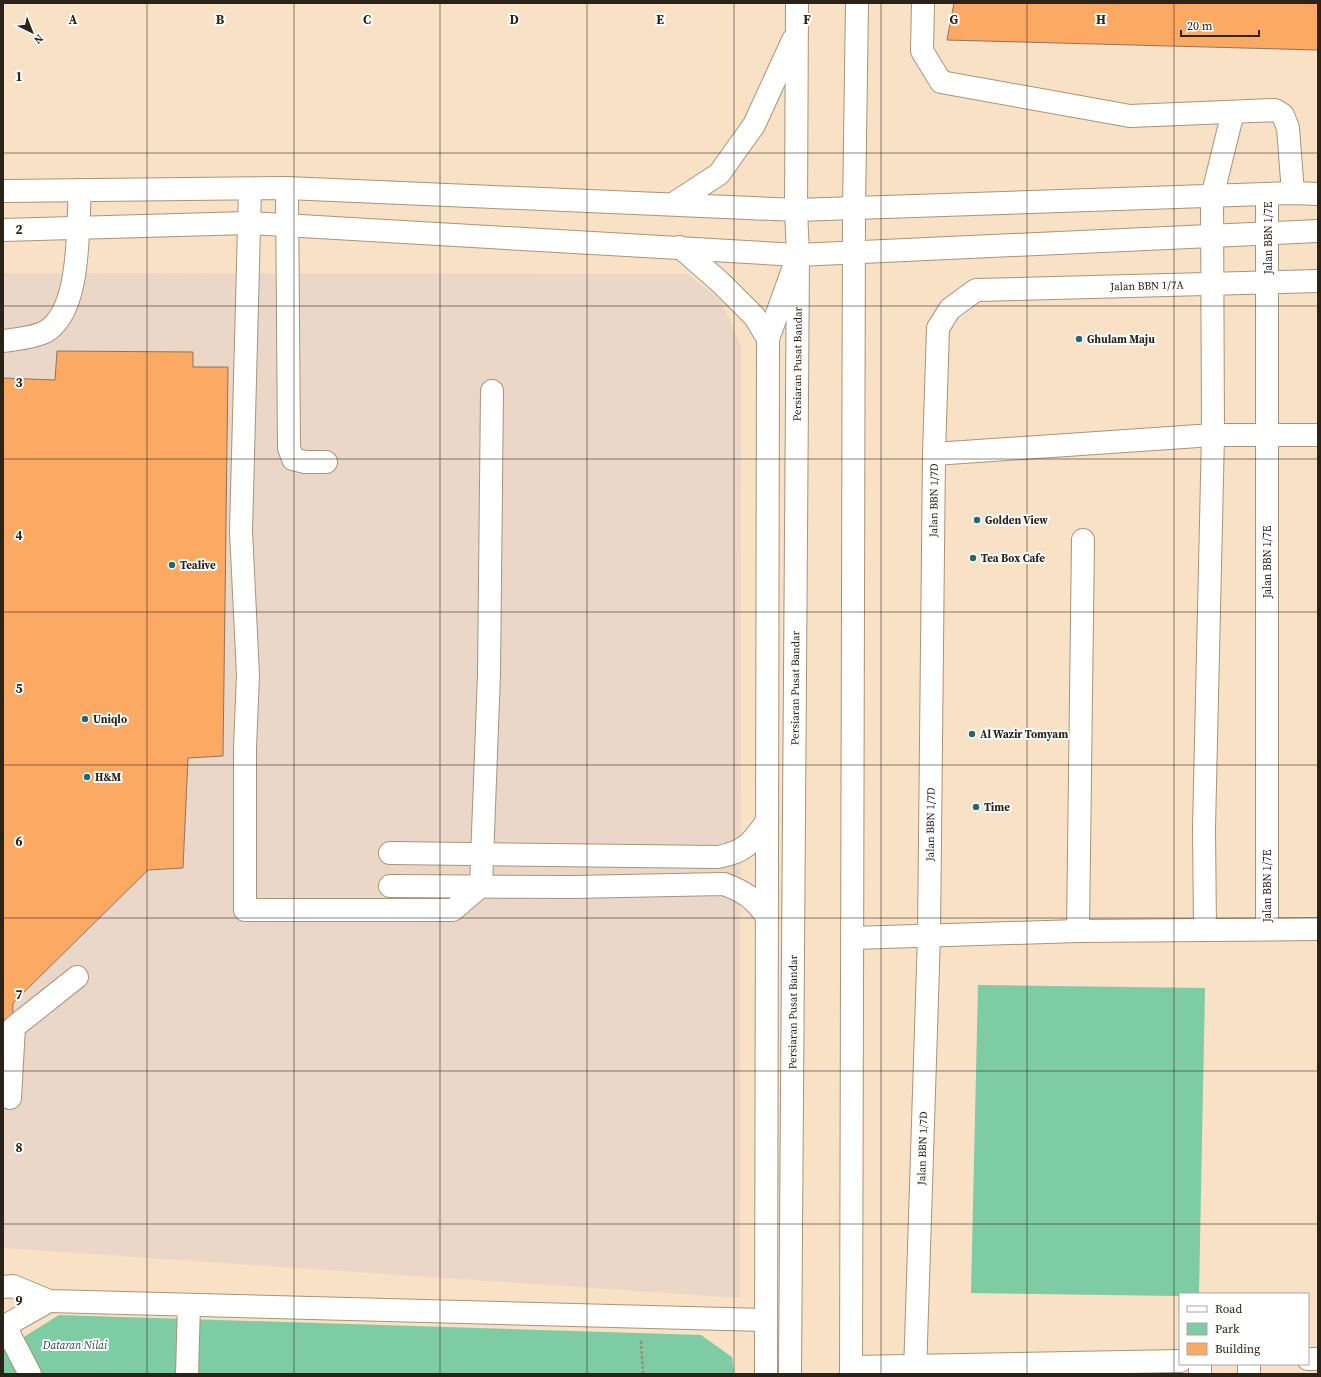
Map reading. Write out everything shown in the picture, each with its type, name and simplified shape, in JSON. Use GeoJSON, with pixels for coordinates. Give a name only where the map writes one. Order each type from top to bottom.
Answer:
{"type":"FeatureCollection","features":[{"type":"Feature","properties":{"kind":"street","name":"Persiaran Pusat Bandar"},"geometry":{"type":"LineString","coordinates":[[790,1374],[798,255],[796,210],[797,3]]}},
{"type":"Feature","properties":{"kind":"street"},"geometry":{"type":"LineString","coordinates":[[857,3],[854,209],[851,1371],[1081,1368],[1179,1361]]}},
{"type":"Feature","properties":{"kind":"street"},"geometry":{"type":"LineString","coordinates":[[923,3],[922,51],[941,82],[1130,116],[1275,110],[1283,115],[1288,128],[1293,193]]}},
{"type":"Feature","properties":{"kind":"street"},"geometry":{"type":"LineString","coordinates":[[673,204],[719,174],[754,124],[796,34]]}},
{"type":"Feature","properties":{"kind":"street"},"geometry":{"type":"LineString","coordinates":[[1205,930],[1204,828],[1213,435],[1212,197],[1233,112]]}},
{"type":"Feature","properties":{"kind":"street"},"geometry":{"type":"LineString","coordinates":[[288,188],[289,448],[293,459],[305,462],[326,462]]}},
{"type":"Feature","properties":{"kind":"street"},"geometry":{"type":"LineString","coordinates":[[3,191],[288,188],[796,210],[1212,197],[1293,193],[1318,194]]}},
{"type":"Feature","properties":{"kind":"street"},"geometry":{"type":"LineString","coordinates":[[250,189],[241,531],[248,674],[245,747],[245,910],[453,910],[481,886],[489,674],[492,391]]}},
{"type":"Feature","properties":{"kind":"street"},"geometry":{"type":"LineString","coordinates":[[3,341],[45,332],[55,324],[67,307],[72,291],[76,261],[80,190]]}},
{"type":"Feature","properties":{"kind":"street","name":"Jalan BBN 1/7E"},"geometry":{"type":"LineString","coordinates":[[1267,929],[1268,194]]}},
{"type":"Feature","properties":{"kind":"street"},"geometry":{"type":"LineString","coordinates":[[3,230],[248,222],[798,255],[1213,237],[1269,232],[1318,231]]}},
{"type":"Feature","properties":{"kind":"street"},"geometry":{"type":"LineString","coordinates":[[680,247],[721,283],[755,317],[768,339]]}},
{"type":"Feature","properties":{"kind":"street"},"geometry":{"type":"LineString","coordinates":[[766,1374],[768,339],[798,255]]}},
{"type":"Feature","properties":{"kind":"street","name":"Jalan BBN 1/7A"},"geometry":{"type":"LineString","coordinates":[[976,290],[1318,281]]}},
{"type":"Feature","properties":{"kind":"street","name":"Jalan BBN 1/7D"},"geometry":{"type":"LineString","coordinates":[[915,1370],[929,935],[934,454],[938,328],[950,309],[976,290]]}},
{"type":"Feature","properties":{"kind":"street"},"geometry":{"type":"LineString","coordinates":[[934,454],[1213,435],[1318,434]]}},
{"type":"Feature","properties":{"kind":"street"},"geometry":{"type":"LineString","coordinates":[[1078,931],[1083,540]]}},
{"type":"Feature","properties":{"kind":"street"},"geometry":{"type":"LineString","coordinates":[[390,853],[718,857],[735,854],[752,843],[767,821]]}},
{"type":"Feature","properties":{"kind":"street"},"geometry":{"type":"LineString","coordinates":[[390,886],[724,884],[740,890],[756,901],[767,917]]}},
{"type":"Feature","properties":{"kind":"street"},"geometry":{"type":"LineString","coordinates":[[852,938],[1078,931],[1318,929]]}},
{"type":"Feature","properties":{"kind":"street"},"geometry":{"type":"LineString","coordinates":[[10,1098],[14,1027],[77,977]]}},
{"type":"Feature","properties":{"kind":"street"},"geometry":{"type":"LineString","coordinates":[[3,1287],[13,1286],[49,1301],[766,1320]]}},
{"type":"Feature","properties":{"kind":"street"},"geometry":{"type":"LineString","coordinates":[[30,1374],[4,1327],[49,1301]]}},
{"type":"Feature","properties":{"kind":"street"},"geometry":{"type":"LineString","coordinates":[[187,1374],[190,1305]]}},
{"type":"Feature","properties":{"kind":"path"},"geometry":{"type":"LineString","coordinates":[[640,1317],[643,1374]]}},
{"type":"Feature","properties":{"kind":"shaded area"},"geometry":{"type":"Polygon","coordinates":[[[3,273],[688,274],[721,301],[741,346],[740,1298],[3,1248],[3,273]]]}},
{"type":"Feature","properties":{"kind":"green space"},"geometry":{"type":"Polygon","coordinates":[[[978,985],[1205,988],[1199,1293],[1179,1293],[1179,1296],[971,1293],[978,985]]]}},
{"type":"Feature","properties":{"kind":"green space","name":"Dataran Nilai"},"geometry":{"type":"Polygon","coordinates":[[[59,1315],[701,1335],[732,1357],[734,1374],[3,1374],[3,1350],[59,1315]]]}},
{"type":"Feature","properties":{"kind":"building"},"geometry":{"type":"Polygon","coordinates":[[[954,3],[1318,3],[1318,50],[947,40],[954,3]]]}},
{"type":"Feature","properties":{"kind":"building"},"geometry":{"type":"Polygon","coordinates":[[[57,351],[193,352],[193,367],[228,367],[223,756],[188,758],[183,868],[148,870],[13,1003],[11,1074],[3,1082],[3,378],[55,380],[57,351]]]}},
{"type":"Feature","properties":{"kind":"place","name":"Ghulam Maju"},"geometry":{"type":"Point","coordinates":[1079,339]}},
{"type":"Feature","properties":{"kind":"place","name":"Golden View"},"geometry":{"type":"Point","coordinates":[977,520]}},
{"type":"Feature","properties":{"kind":"place","name":"Tea Box Cafe"},"geometry":{"type":"Point","coordinates":[973,558]}},
{"type":"Feature","properties":{"kind":"place","name":"Tealive"},"geometry":{"type":"Point","coordinates":[172,565]}},
{"type":"Feature","properties":{"kind":"place","name":"Uniqlo"},"geometry":{"type":"Point","coordinates":[85,719]}},
{"type":"Feature","properties":{"kind":"place","name":"Al Wazir Tomyam"},"geometry":{"type":"Point","coordinates":[972,734]}},
{"type":"Feature","properties":{"kind":"place","name":"H&M"},"geometry":{"type":"Point","coordinates":[87,777]}},
{"type":"Feature","properties":{"kind":"place","name":"Time"},"geometry":{"type":"Point","coordinates":[976,807]}}]}
